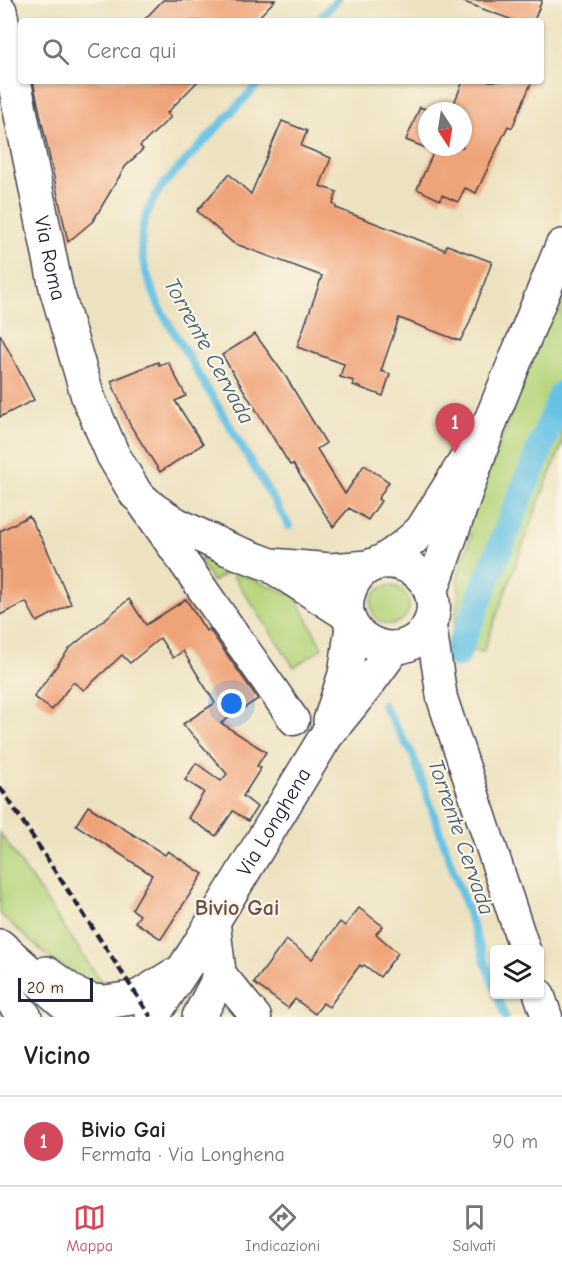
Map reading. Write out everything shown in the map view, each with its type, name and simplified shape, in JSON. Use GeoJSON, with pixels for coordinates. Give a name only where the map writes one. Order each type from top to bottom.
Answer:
{"type":"FeatureCollection","features":[{"type":"Feature","properties":{"kind":"street","name":"Via Roma"},"geometry":{"type":"LineString","coordinates":[[0,11],[3,46],[56,288],[88,397],[113,455],[136,494],[294,720]]}},
{"type":"Feature","properties":{"kind":"street","name":"Via Longhena"},"geometry":{"type":"LineString","coordinates":[[152,1017],[326,736],[400,646],[416,639],[431,606],[491,420],[562,246]]}},
{"type":"Feature","properties":{"kind":"street","name":"Via Longhena"},"geometry":{"type":"LineString","coordinates":[[326,736],[345,674],[350,621],[346,601],[350,587],[357,576],[407,544],[430,520],[491,420]]}},
{"type":"Feature","properties":{"kind":"street","name":"Via Roma"},"geometry":{"type":"LineString","coordinates":[[136,494],[154,510],[176,524],[228,549],[271,565],[350,621]]}},
{"type":"Feature","properties":{"kind":"street"},"geometry":{"type":"LineString","coordinates":[[374,565],[393,561],[411,567],[426,580],[442,698],[523,945]]}},
{"type":"Feature","properties":{"kind":"street","name":"Via Roma"},"geometry":{"type":"LineString","coordinates":[[271,565],[331,570],[374,565]]}},
{"type":"Feature","properties":{"kind":"street"},"geometry":{"type":"LineString","coordinates":[[350,621],[360,636],[370,643],[382,647],[400,646],[442,698]]}},
{"type":"Feature","properties":{"kind":"street"},"geometry":{"type":"LineString","coordinates":[[199,1017],[216,984],[219,972],[213,921]]}},
{"type":"Feature","properties":{"kind":"street","name":"Via Longhena"},"geometry":{"type":"LineString","coordinates":[[0,941],[78,996],[93,1002],[138,997],[183,969]]}},
{"type":"Feature","properties":{"kind":"street"},"geometry":{"type":"LineString","coordinates":[[0,946],[80,1017]]}},
{"type":"Feature","properties":{"kind":"street"},"geometry":{"type":"LineString","coordinates":[[219,972],[256,1017]]}},
{"type":"Feature","properties":{"kind":"street"},"geometry":{"type":"LineString","coordinates":[[0,974],[46,1017]]}},
{"type":"Feature","properties":{"kind":"street"},"geometry":{"type":"LineString","coordinates":[[0,985],[25,1017]]}},
{"type":"Feature","properties":{"kind":"street"},"geometry":{"type":"LineString","coordinates":[[541,999],[547,1017]]}},
{"type":"Feature","properties":{"kind":"green space"},"geometry":{"type":"Polygon","coordinates":[[[562,283],[562,445],[483,652],[451,648],[459,594],[458,578],[472,535],[465,531],[562,283]]]}},
{"type":"Feature","properties":{"kind":"green space"},"geometry":{"type":"Polygon","coordinates":[[[203,559],[296,597],[322,648],[294,667],[230,571],[213,582],[199,560],[203,559]]]}},
{"type":"Feature","properties":{"kind":"green space"},"geometry":{"type":"Polygon","coordinates":[[[390,586],[403,592],[409,605],[403,618],[390,624],[377,618],[371,605],[377,592],[390,586]]]}},
{"type":"Feature","properties":{"kind":"green space"},"geometry":{"type":"Polygon","coordinates":[[[0,833],[104,986],[75,975],[61,966],[0,914],[0,833]]]}},
{"type":"Feature","properties":{"kind":"building"},"geometry":{"type":"Polygon","coordinates":[[[163,0],[275,0],[258,18],[146,18],[163,0]]]}},
{"type":"Feature","properties":{"kind":"building"},"geometry":{"type":"Polygon","coordinates":[[[465,0],[542,0],[535,18],[507,18],[464,2],[465,0]]]}},
{"type":"Feature","properties":{"kind":"building"},"geometry":{"type":"Polygon","coordinates":[[[34,84],[195,84],[167,113],[171,117],[140,146],[143,149],[125,167],[93,221],[68,242],[34,84]]]}},
{"type":"Feature","properties":{"kind":"building"},"geometry":{"type":"Polygon","coordinates":[[[462,84],[531,84],[512,128],[508,126],[476,193],[465,188],[458,202],[442,195],[440,200],[417,189],[432,156],[472,156],[472,102],[455,102],[462,84]]]}},
{"type":"Feature","properties":{"kind":"building"},"geometry":{"type":"Polygon","coordinates":[[[418,112],[418,145],[406,140],[418,112]]]}},
{"type":"Feature","properties":{"kind":"building"},"geometry":{"type":"Polygon","coordinates":[[[282,121],[307,131],[301,146],[331,158],[320,186],[337,192],[333,204],[336,208],[445,250],[447,245],[492,262],[469,324],[460,341],[399,318],[381,371],[390,374],[383,396],[353,385],[354,381],[340,377],[344,364],[297,347],[322,276],[233,243],[197,211],[229,174],[251,194],[282,121]]]}},
{"type":"Feature","properties":{"kind":"building"},"geometry":{"type":"Polygon","coordinates":[[[0,334],[34,400],[0,417],[0,334]]]}},
{"type":"Feature","properties":{"kind":"building"},"geometry":{"type":"Polygon","coordinates":[[[255,334],[286,377],[326,443],[317,449],[345,494],[364,465],[389,482],[378,499],[381,501],[368,520],[349,508],[333,527],[293,464],[290,465],[222,355],[255,334]]]}},
{"type":"Feature","properties":{"kind":"building"},"geometry":{"type":"Polygon","coordinates":[[[158,362],[159,365],[168,362],[186,396],[175,401],[203,444],[160,472],[130,425],[111,381],[158,362]]]}},
{"type":"Feature","properties":{"kind":"building"},"geometry":{"type":"Polygon","coordinates":[[[29,516],[46,547],[71,604],[37,622],[26,602],[0,615],[0,531],[29,516]]]}},
{"type":"Feature","properties":{"kind":"building"},"geometry":{"type":"Polygon","coordinates":[[[129,599],[146,625],[186,599],[206,631],[209,629],[258,699],[221,723],[266,752],[257,766],[261,768],[243,796],[257,807],[248,821],[233,811],[216,836],[188,818],[204,792],[185,780],[196,763],[221,781],[227,774],[183,724],[215,703],[183,651],[173,658],[160,638],[130,663],[122,655],[84,690],[73,682],[52,710],[34,697],[69,649],[129,599]]]}},
{"type":"Feature","properties":{"kind":"building"},"geometry":{"type":"Polygon","coordinates":[[[88,806],[165,855],[168,851],[203,874],[161,939],[135,922],[140,915],[132,909],[152,875],[76,825],[88,806]]]}},
{"type":"Feature","properties":{"kind":"building"},"geometry":{"type":"Polygon","coordinates":[[[359,908],[383,926],[376,934],[398,953],[380,977],[364,965],[362,967],[360,965],[329,1007],[323,1003],[315,1014],[295,999],[288,1008],[254,983],[286,940],[312,959],[340,922],[345,926],[359,908]]]}},
{"type":"Feature","properties":{"kind":"waterway","name":"Torrente Cervada"},"geometry":{"type":"LineString","coordinates":[[320,18],[337,0]]}},
{"type":"Feature","properties":{"kind":"waterway","name":"Torrente Cervada"},"geometry":{"type":"LineString","coordinates":[[258,84],[163,185],[145,217],[142,247],[148,279],[162,312],[289,526]]}},
{"type":"Feature","properties":{"kind":"waterway"},"geometry":{"type":"LineString","coordinates":[[457,654],[562,394]]}},
{"type":"Feature","properties":{"kind":"waterway","name":"Torrente Cervada"},"geometry":{"type":"LineString","coordinates":[[383,705],[413,755],[490,976]]}},
{"type":"Feature","properties":{"kind":"waterway","name":"Torrente Cervada"},"geometry":{"type":"LineString","coordinates":[[499,999],[505,1017]]}},
{"type":"Feature","properties":{"kind":"railway"},"geometry":{"type":"LineString","coordinates":[[0,787],[151,1017]]}},
{"type":"Feature","properties":{"kind":"place","name":"Bivio Gai"},"geometry":{"type":"Point","coordinates":[455,453]}},
{"type":"Feature","properties":{"kind":"district","name":"Bivio Gai"},"geometry":{"type":"Point","coordinates":[237,908]}}]}
